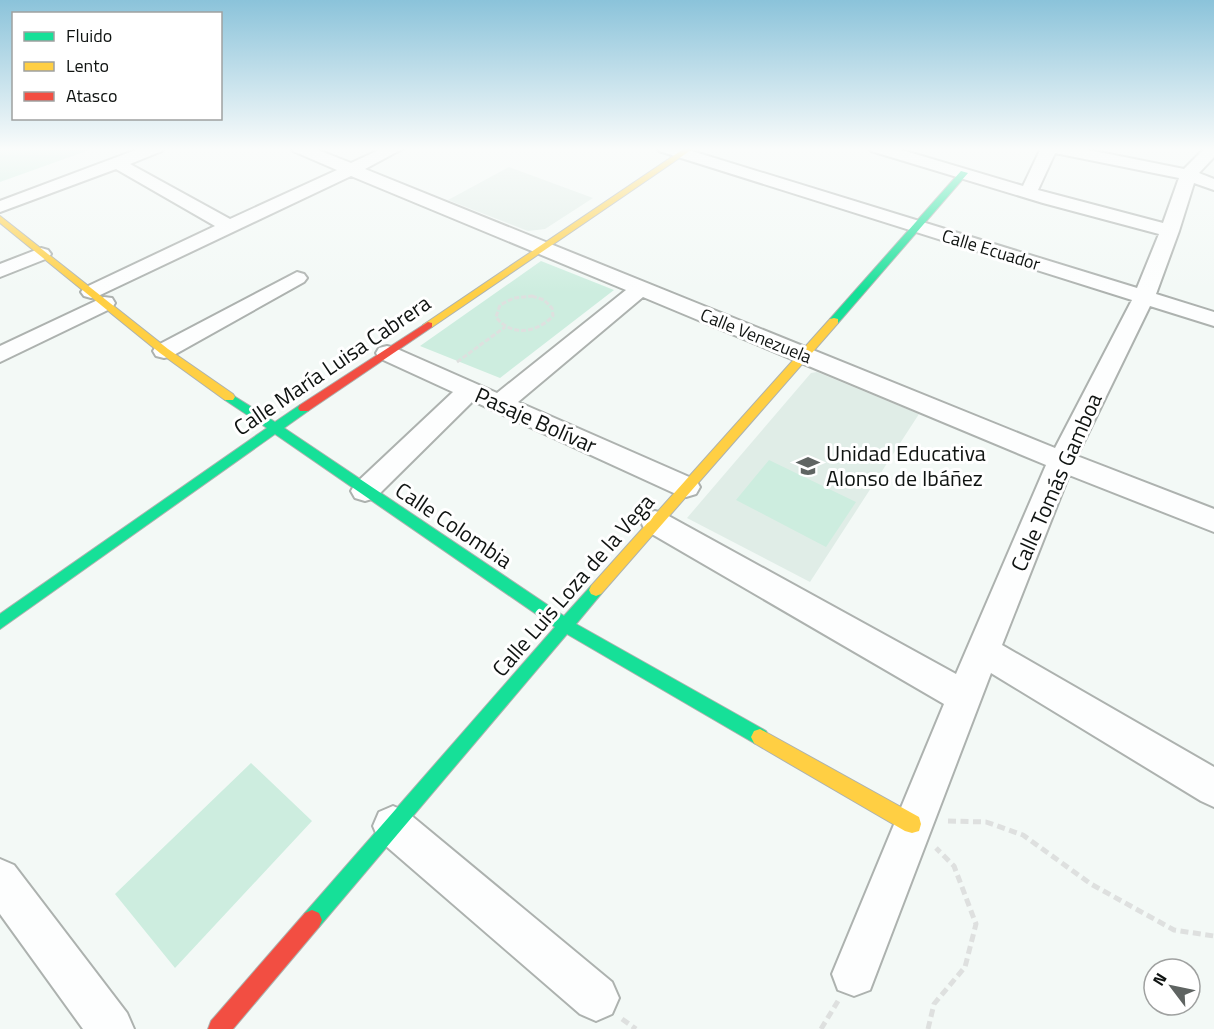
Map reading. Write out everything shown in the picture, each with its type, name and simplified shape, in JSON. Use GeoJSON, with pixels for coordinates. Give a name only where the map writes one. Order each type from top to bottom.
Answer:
{"type":"FeatureCollection","features":[{"type":"Feature","properties":{"kind":"street"},"geometry":{"type":"LineString","coordinates":[[0,207],[29,196]]}},
{"type":"Feature","properties":{"kind":"street"},"geometry":{"type":"LineString","coordinates":[[176,196],[231,227]]}},
{"type":"Feature","properties":{"kind":"street"},"geometry":{"type":"LineString","coordinates":[[0,355],[98,298],[231,227],[296,196]]}},
{"type":"Feature","properties":{"kind":"street","name":"Calle Venezuela"},"geometry":{"type":"LineString","coordinates":[[415,196],[1061,461],[1214,521]]}},
{"type":"Feature","properties":{"kind":"street","name":"Calle María Luisa Cabrera"},"geometry":{"type":"LineString","coordinates":[[0,622],[273,429],[544,248],[616,196]]}},
{"type":"Feature","properties":{"kind":"street","name":"Calle Ecuador"},"geometry":{"type":"LineString","coordinates":[[821,196],[1214,318]]}},
{"type":"Feature","properties":{"kind":"street","name":"Calle Luis Loza de la Vega"},"geometry":{"type":"LineString","coordinates":[[219,1029],[565,625],[944,196]]}},
{"type":"Feature","properties":{"kind":"street"},"geometry":{"type":"LineString","coordinates":[[1039,196],[1170,231]]}},
{"type":"Feature","properties":{"kind":"street","name":"Calle Tomás Gamboa"},"geometry":{"type":"LineString","coordinates":[[854,974],[912,825],[1061,461],[1144,297],[1170,231],[1191,196]]}},
{"type":"Feature","properties":{"kind":"street","name":"Calle Colombia"},"geometry":{"type":"LineString","coordinates":[[0,219],[164,351],[273,429],[565,625],[912,825]]}},
{"type":"Feature","properties":{"kind":"street"},"geometry":{"type":"LineString","coordinates":[[0,271],[41,254]]}},
{"type":"Feature","properties":{"kind":"street"},"geometry":{"type":"LineString","coordinates":[[164,351],[297,278]]}},
{"type":"Feature","properties":{"kind":"street"},"geometry":{"type":"LineString","coordinates":[[499,404],[641,288]]}},
{"type":"Feature","properties":{"kind":"street","name":"Pasaje Bolívar"},"geometry":{"type":"LineString","coordinates":[[387,353],[686,487]]}},
{"type":"Feature","properties":{"kind":"street"},"geometry":{"type":"LineString","coordinates":[[365,491],[470,390]]}},
{"type":"Feature","properties":{"kind":"street"},"geometry":{"type":"LineString","coordinates":[[655,522],[964,697]]}},
{"type":"Feature","properties":{"kind":"street"},"geometry":{"type":"LineString","coordinates":[[983,651],[1214,788]]}},
{"type":"Feature","properties":{"kind":"street"},"geometry":{"type":"LineString","coordinates":[[393,826],[596,998]]}},
{"type":"Feature","properties":{"kind":"street"},"geometry":{"type":"LineString","coordinates":[[0,879],[111,1029]]}},
{"type":"Feature","properties":{"kind":"path"},"geometry":{"type":"LineString","coordinates":[[437,376],[505,327],[523,331],[533,329],[550,322],[554,311],[552,306],[540,298],[514,298],[500,305],[496,311],[499,322],[505,327]]}},
{"type":"Feature","properties":{"kind":"path"},"geometry":{"type":"LineString","coordinates":[[912,825],[961,820],[986,822],[1023,835],[1091,884],[1174,930],[1214,936]]}},
{"type":"Feature","properties":{"kind":"path"},"geometry":{"type":"LineString","coordinates":[[912,825],[954,866],[976,924],[965,967],[934,1004],[928,1029]]}},
{"type":"Feature","properties":{"kind":"shaded area"},"geometry":{"type":"Polygon","coordinates":[[[455,196],[588,196],[593,198],[545,229],[528,231],[448,200],[455,196]]]}},
{"type":"Feature","properties":{"kind":"shaded area","name":"Unidad Educativa Alonso de Ibáñez"},"geometry":{"type":"Polygon","coordinates":[[[817,372],[919,414],[810,582],[687,518],[811,373],[817,372]]]}},
{"type":"Feature","properties":{"kind":"green space"},"geometry":{"type":"Polygon","coordinates":[[[541,261],[614,290],[500,378],[420,346],[541,261]]]}},
{"type":"Feature","properties":{"kind":"green space"},"geometry":{"type":"Polygon","coordinates":[[[769,460],[856,502],[826,547],[736,500],[769,460]]]}},
{"type":"Feature","properties":{"kind":"green space"},"geometry":{"type":"Polygon","coordinates":[[[251,763],[312,821],[175,968],[115,894],[251,763]]]}},
{"type":"Feature","properties":{"kind":"traffic: fast"},"geometry":{"type":"LineString","coordinates":[[834,321],[944,196]]}},
{"type":"Feature","properties":{"kind":"traffic: fast"},"geometry":{"type":"LineString","coordinates":[[229,397],[565,625],[760,737]]}},
{"type":"Feature","properties":{"kind":"traffic: fast"},"geometry":{"type":"LineString","coordinates":[[0,622],[304,408]]}},
{"type":"Feature","properties":{"kind":"traffic: fast"},"geometry":{"type":"LineString","coordinates":[[312,920],[596,590]]}},
{"type":"Feature","properties":{"kind":"traffic: slow"},"geometry":{"type":"LineString","coordinates":[[428,325],[619,196]]}},
{"type":"Feature","properties":{"kind":"traffic: slow"},"geometry":{"type":"LineString","coordinates":[[0,219],[164,351],[229,397]]}},
{"type":"Feature","properties":{"kind":"traffic: slow"},"geometry":{"type":"LineString","coordinates":[[596,590],[834,321]]}},
{"type":"Feature","properties":{"kind":"traffic: slow"},"geometry":{"type":"LineString","coordinates":[[760,737],[912,824]]}},
{"type":"Feature","properties":{"kind":"traffic: jam"},"geometry":{"type":"LineString","coordinates":[[304,408],[428,325]]}},
{"type":"Feature","properties":{"kind":"traffic: jam"},"geometry":{"type":"LineString","coordinates":[[219,1029],[312,920]]}},
{"type":"Feature","properties":{"kind":"place","name":"Unidad Educativa Alonso de Ibáñez"},"geometry":{"type":"Point","coordinates":[808,466]}}]}
